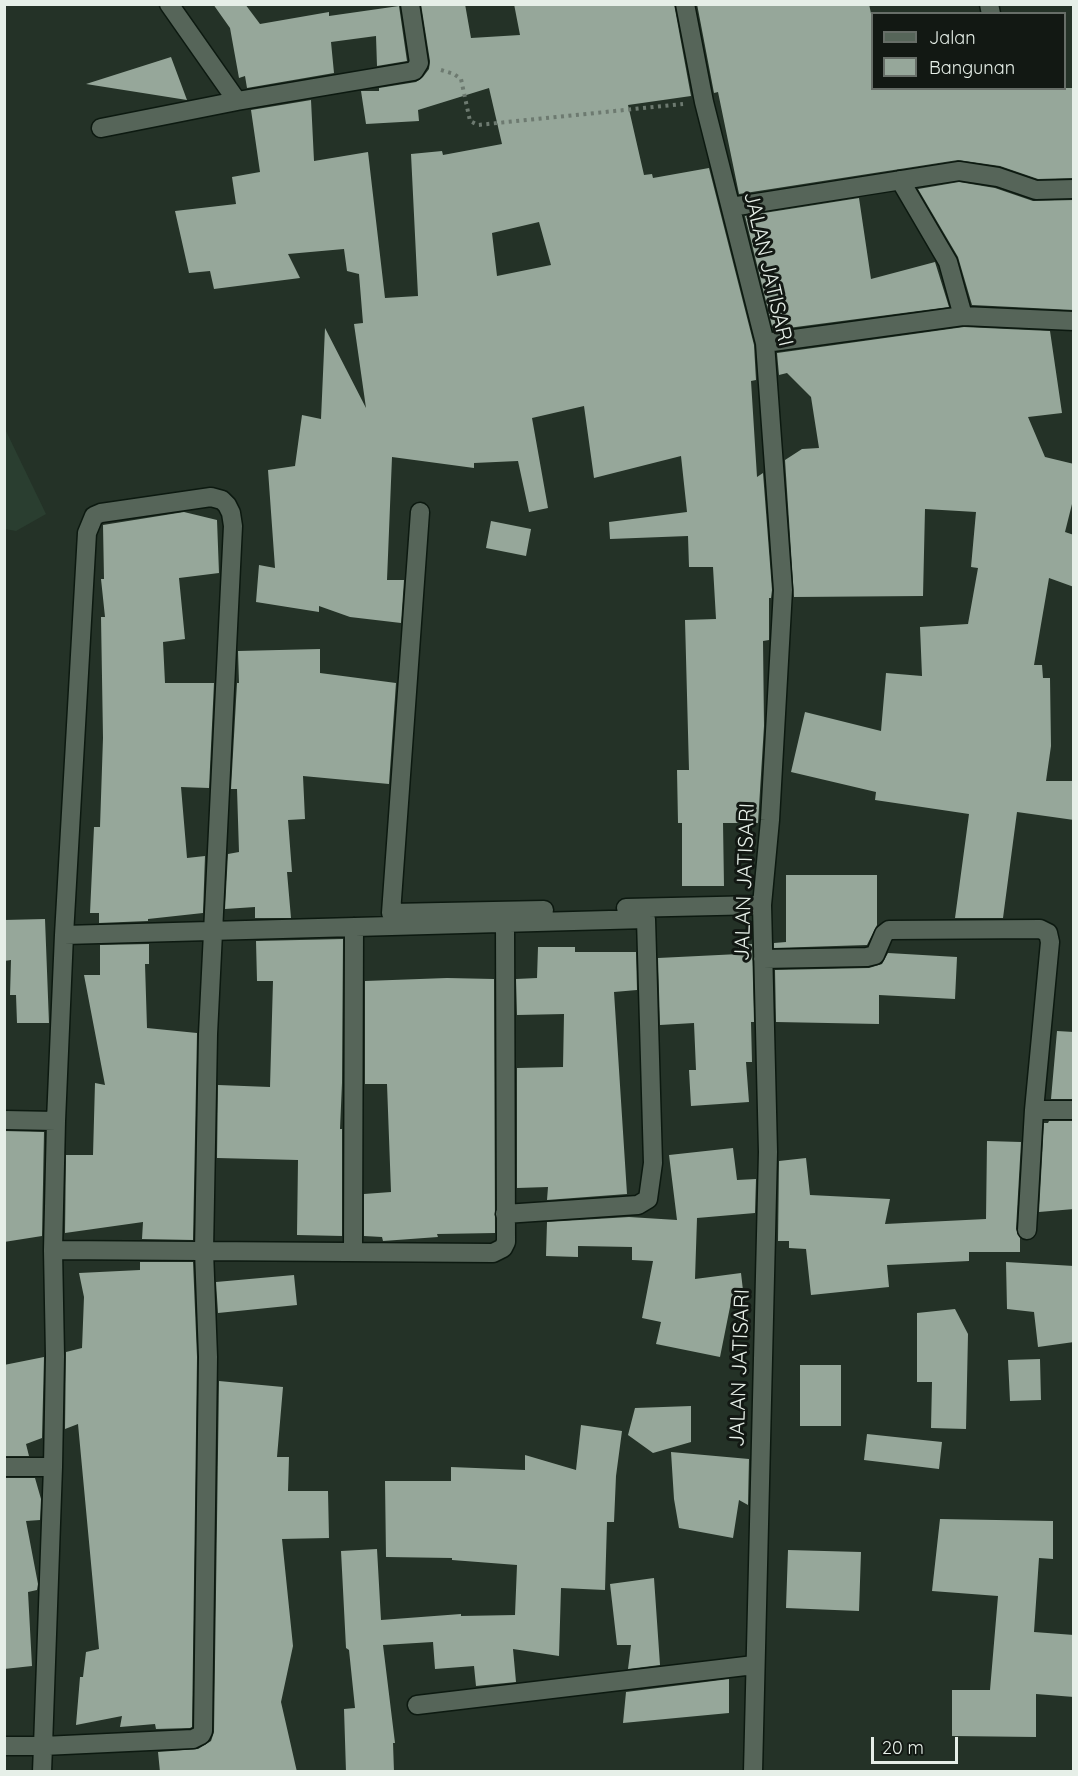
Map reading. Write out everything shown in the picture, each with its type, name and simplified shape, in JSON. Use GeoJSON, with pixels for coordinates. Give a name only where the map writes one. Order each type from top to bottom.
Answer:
{"type":"FeatureCollection","features":[{"type":"Feature","properties":{"kind":"street"},"geometry":{"type":"LineString","coordinates":[[169,4],[237,101]]}},
{"type":"Feature","properties":{"kind":"street"},"geometry":{"type":"LineString","coordinates":[[101,128],[237,101],[414,71],[419,63],[410,4]]}},
{"type":"Feature","properties":{"kind":"street","name":"JALAN JATISARI"},"geometry":{"type":"LineString","coordinates":[[686,4],[704,102],[765,343],[783,590],[770,820],[762,905],[768,1152],[753,1772]]}},
{"type":"Feature","properties":{"kind":"street"},"geometry":{"type":"LineString","coordinates":[[731,207],[959,171],[998,177],[1036,190],[1074,189]]}},
{"type":"Feature","properties":{"kind":"street"},"geometry":{"type":"LineString","coordinates":[[900,180],[948,262],[963,316]]}},
{"type":"Feature","properties":{"kind":"street"},"geometry":{"type":"LineString","coordinates":[[765,343],[963,316],[1074,321]]}},
{"type":"Feature","properties":{"kind":"street"},"geometry":{"type":"LineString","coordinates":[[4,1746],[43,1746],[194,1739],[203,1731],[208,1357],[204,1251],[208,1034],[215,930],[233,526],[227,505],[222,500],[211,497],[102,513],[94,516],[87,533],[64,935],[56,1121],[53,1250],[55,1356],[53,1467],[43,1746],[42,1772]]}},
{"type":"Feature","properties":{"kind":"street"},"geometry":{"type":"LineString","coordinates":[[420,512],[391,913],[762,905]]}},
{"type":"Feature","properties":{"kind":"street"},"geometry":{"type":"LineString","coordinates":[[64,935],[646,919],[653,1163],[648,1198],[638,1205],[505,1214]]}},
{"type":"Feature","properties":{"kind":"street"},"geometry":{"type":"LineString","coordinates":[[53,1250],[493,1252],[502,1248],[506,1242],[504,923]]}},
{"type":"Feature","properties":{"kind":"street"},"geometry":{"type":"LineString","coordinates":[[353,1252],[354,927]]}},
{"type":"Feature","properties":{"kind":"street"},"geometry":{"type":"LineString","coordinates":[[763,959],[867,957],[875,954],[884,934],[889,930],[1045,930],[1050,942],[1034,1110],[1027,1230]]}},
{"type":"Feature","properties":{"kind":"street"},"geometry":{"type":"LineString","coordinates":[[1034,1110],[1074,1110]]}},
{"type":"Feature","properties":{"kind":"street"},"geometry":{"type":"LineString","coordinates":[[4,1120],[56,1121]]}},
{"type":"Feature","properties":{"kind":"street"},"geometry":{"type":"LineString","coordinates":[[4,1467],[53,1467]]}},
{"type":"Feature","properties":{"kind":"street"},"geometry":{"type":"LineString","coordinates":[[417,1705],[754,1665]]}},
{"type":"Feature","properties":{"kind":"path"},"geometry":{"type":"LineString","coordinates":[[463,85],[470,121],[478,125],[704,102]]}},
{"type":"Feature","properties":{"kind":"shaded area"},"geometry":{"type":"Polygon","coordinates":[[[5,429],[46,514],[16,531],[5,529],[5,429]]]}},
{"type":"Feature","properties":{"kind":"building"},"geometry":{"type":"Polygon","coordinates":[[[213,4],[245,4],[260,24],[329,12],[329,16],[399,6],[407,61],[377,66],[376,36],[331,42],[334,73],[247,88],[245,76],[239,78],[230,28],[213,4]]]}},
{"type":"Feature","properties":{"kind":"building"},"geometry":{"type":"Polygon","coordinates":[[[421,4],[465,4],[471,38],[520,35],[514,4],[674,4],[691,96],[628,105],[644,175],[652,174],[653,178],[709,168],[754,345],[756,380],[751,381],[757,477],[763,473],[772,590],[771,598],[769,598],[769,640],[763,641],[764,726],[758,823],[723,823],[724,886],[682,886],[682,823],[678,823],[677,770],[689,770],[685,620],[716,619],[713,567],[689,567],[688,536],[610,539],[609,522],[687,512],[681,456],[594,478],[584,406],[532,418],[548,508],[529,512],[518,461],[474,463],[474,468],[392,457],[387,580],[404,580],[401,623],[350,617],[319,606],[319,612],[256,602],[259,565],[275,568],[268,470],[295,466],[302,415],[321,419],[325,328],[366,408],[354,324],[363,323],[359,274],[347,271],[344,249],[288,254],[300,278],[214,289],[210,271],[189,273],[175,211],[236,204],[232,177],[260,172],[251,110],[311,100],[314,161],[368,152],[385,298],[418,296],[411,154],[442,151],[443,155],[502,144],[489,88],[418,110],[419,121],[366,124],[361,91],[379,91],[379,88],[416,82],[429,69],[430,61],[421,4]],[[539,222],[492,233],[497,276],[551,265],[539,222]]]}},
{"type":"Feature","properties":{"kind":"building"},"geometry":{"type":"Polygon","coordinates":[[[697,4],[869,4],[871,90],[1066,90],[1066,88],[1074,88],[1074,178],[1038,179],[1000,166],[958,160],[739,194],[718,92],[714,93],[697,4]]]}},
{"type":"Feature","properties":{"kind":"building"},"geometry":{"type":"Polygon","coordinates":[[[171,57],[187,100],[86,84],[171,57]]]}},
{"type":"Feature","properties":{"kind":"building"},"geometry":{"type":"Polygon","coordinates":[[[959,182],[995,188],[1033,201],[1074,200],[1074,310],[972,305],[958,257],[918,189],[959,182]]]}},
{"type":"Feature","properties":{"kind":"building"},"geometry":{"type":"Polygon","coordinates":[[[859,198],[871,279],[935,262],[949,307],[773,330],[745,216],[859,198]]]}},
{"type":"Feature","properties":{"kind":"building"},"geometry":{"type":"Polygon","coordinates":[[[964,327],[1050,331],[1062,413],[1028,417],[1045,457],[1074,464],[1074,496],[1065,532],[1074,535],[1074,587],[1049,578],[1034,665],[1042,665],[1043,678],[1050,678],[1051,746],[1046,781],[1074,781],[1074,820],[1017,812],[1003,918],[955,918],[969,814],[875,800],[876,792],[791,772],[805,712],[881,731],[886,673],[922,676],[920,627],[968,624],[978,568],[971,567],[976,512],[925,509],[923,596],[794,597],[785,460],[802,449],[819,448],[811,397],[787,373],[779,375],[777,353],[964,327]]]}},
{"type":"Feature","properties":{"kind":"building"},"geometry":{"type":"Polygon","coordinates":[[[184,512],[217,520],[219,573],[179,578],[185,639],[163,642],[165,683],[214,683],[209,788],[181,787],[187,858],[205,856],[203,913],[148,919],[148,921],[99,923],[99,913],[90,913],[94,827],[100,827],[103,738],[101,617],[105,617],[101,579],[104,579],[103,525],[184,512]]]}},
{"type":"Feature","properties":{"kind":"building"},"geometry":{"type":"Polygon","coordinates":[[[491,521],[531,529],[526,556],[486,548],[491,521]]]}},
{"type":"Feature","properties":{"kind":"building"},"geometry":{"type":"Polygon","coordinates":[[[320,649],[320,673],[396,683],[389,784],[303,776],[305,819],[288,820],[292,872],[287,872],[291,918],[255,918],[255,907],[225,909],[228,854],[239,852],[237,789],[231,789],[237,683],[239,683],[238,651],[320,649]]]}},
{"type":"Feature","properties":{"kind":"building"},"geometry":{"type":"Polygon","coordinates":[[[786,875],[877,875],[877,925],[867,945],[774,948],[774,943],[786,942],[786,875]]]}},
{"type":"Feature","properties":{"kind":"building"},"geometry":{"type":"Polygon","coordinates":[[[45,919],[49,1023],[17,1023],[16,995],[10,995],[11,960],[4,961],[4,920],[45,919]]]}},
{"type":"Feature","properties":{"kind":"building"},"geometry":{"type":"Polygon","coordinates":[[[343,939],[340,1129],[342,1129],[342,1236],[297,1235],[298,1160],[217,1158],[218,1085],[270,1087],[273,981],[257,981],[256,941],[343,939]]]}},
{"type":"Feature","properties":{"kind":"building"},"geometry":{"type":"Polygon","coordinates":[[[149,944],[149,964],[145,964],[147,1028],[197,1033],[193,1240],[142,1239],[143,1222],[65,1233],[66,1155],[93,1155],[95,1083],[105,1085],[84,975],[100,975],[100,945],[149,944]]]}},
{"type":"Feature","properties":{"kind":"building"},"geometry":{"type":"Polygon","coordinates":[[[752,944],[754,1022],[751,1022],[752,1062],[746,1062],[749,1102],[691,1106],[689,1070],[696,1070],[694,1023],[660,1025],[658,958],[739,954],[738,945],[752,944]]]}},
{"type":"Feature","properties":{"kind":"building"},"geometry":{"type":"Polygon","coordinates":[[[538,947],[575,947],[575,952],[636,952],[637,990],[614,992],[627,1194],[547,1200],[548,1187],[517,1188],[517,1068],[563,1067],[564,1014],[517,1015],[516,979],[537,978],[538,947]]]}},
{"type":"Feature","properties":{"kind":"building"},"geometry":{"type":"Polygon","coordinates":[[[888,953],[957,957],[955,999],[879,995],[879,1024],[776,1022],[775,970],[869,968],[882,964],[888,953]]]}},
{"type":"Feature","properties":{"kind":"building"},"geometry":{"type":"Polygon","coordinates":[[[494,979],[495,1233],[437,1234],[438,1237],[383,1241],[382,1237],[364,1236],[364,1194],[391,1192],[387,1084],[365,1084],[365,981],[494,979]]]}},
{"type":"Feature","properties":{"kind":"building"},"geometry":{"type":"Polygon","coordinates":[[[1057,1031],[1074,1032],[1074,1099],[1051,1099],[1057,1031]]]}},
{"type":"Feature","properties":{"kind":"building"},"geometry":{"type":"Polygon","coordinates":[[[1074,1121],[1074,1209],[1039,1212],[1044,1123],[1074,1121]]]}},
{"type":"Feature","properties":{"kind":"building"},"geometry":{"type":"Polygon","coordinates":[[[4,1131],[44,1132],[42,1236],[4,1242],[4,1131]]]}},
{"type":"Feature","properties":{"kind":"building"},"geometry":{"type":"Polygon","coordinates":[[[987,1141],[1021,1142],[1016,1229],[1020,1238],[1020,1252],[969,1252],[969,1261],[887,1265],[889,1287],[811,1295],[806,1249],[789,1248],[789,1241],[778,1241],[779,1161],[806,1158],[810,1195],[890,1199],[885,1224],[986,1219],[987,1141]]]}},
{"type":"Feature","properties":{"kind":"building"},"geometry":{"type":"Polygon","coordinates":[[[733,1148],[737,1180],[756,1179],[755,1213],[697,1218],[695,1279],[741,1273],[744,1299],[732,1297],[720,1357],[656,1344],[661,1322],[642,1318],[653,1261],[632,1260],[632,1247],[578,1246],[578,1257],[546,1256],[547,1222],[629,1217],[677,1220],[669,1155],[733,1148]]]}},
{"type":"Feature","properties":{"kind":"building"},"geometry":{"type":"Polygon","coordinates":[[[140,1262],[193,1262],[197,1357],[192,1727],[190,1728],[156,1729],[155,1724],[120,1727],[122,1716],[76,1725],[80,1677],[83,1677],[86,1652],[99,1649],[78,1424],[65,1429],[66,1352],[82,1348],[84,1297],[79,1273],[140,1270],[140,1262]]]}},
{"type":"Feature","properties":{"kind":"building"},"geometry":{"type":"Polygon","coordinates":[[[1006,1262],[1074,1266],[1074,1342],[1038,1347],[1034,1312],[1007,1309],[1006,1262]]]}},
{"type":"Feature","properties":{"kind":"building"},"geometry":{"type":"Polygon","coordinates":[[[294,1275],[297,1305],[218,1313],[216,1282],[294,1275]]]}},
{"type":"Feature","properties":{"kind":"building"},"geometry":{"type":"Polygon","coordinates":[[[955,1309],[968,1334],[966,1429],[931,1428],[932,1382],[917,1382],[917,1313],[955,1309]]]}},
{"type":"Feature","properties":{"kind":"building"},"geometry":{"type":"Polygon","coordinates":[[[44,1357],[42,1438],[26,1444],[29,1456],[4,1456],[4,1365],[44,1357]]]}},
{"type":"Feature","properties":{"kind":"building"},"geometry":{"type":"Polygon","coordinates":[[[1040,1359],[1041,1400],[1010,1401],[1008,1360],[1040,1359]]]}},
{"type":"Feature","properties":{"kind":"building"},"geometry":{"type":"Polygon","coordinates":[[[800,1365],[841,1365],[841,1426],[800,1426],[800,1365]]]}},
{"type":"Feature","properties":{"kind":"building"},"geometry":{"type":"Polygon","coordinates":[[[219,1381],[283,1387],[277,1457],[289,1457],[288,1491],[328,1491],[329,1538],[282,1539],[293,1646],[281,1702],[297,1772],[160,1772],[158,1752],[198,1749],[211,1741],[214,1732],[219,1381]]]}},
{"type":"Feature","properties":{"kind":"building"},"geometry":{"type":"Polygon","coordinates":[[[691,1406],[691,1442],[653,1453],[628,1435],[635,1408],[691,1406]]]}},
{"type":"Feature","properties":{"kind":"building"},"geometry":{"type":"Polygon","coordinates":[[[581,1425],[622,1431],[616,1476],[614,1522],[607,1522],[605,1590],[561,1588],[559,1656],[513,1649],[516,1682],[476,1686],[474,1666],[435,1669],[433,1642],[383,1645],[395,1743],[393,1743],[394,1772],[346,1772],[344,1709],[355,1708],[349,1650],[346,1648],[341,1551],[377,1549],[381,1620],[461,1614],[461,1616],[515,1615],[517,1565],[452,1560],[452,1558],[386,1557],[385,1481],[451,1481],[451,1467],[525,1470],[525,1455],[576,1470],[581,1425]]]}},
{"type":"Feature","properties":{"kind":"building"},"geometry":{"type":"Polygon","coordinates":[[[867,1434],[942,1442],[939,1469],[864,1460],[867,1434]]]}},
{"type":"Feature","properties":{"kind":"building"},"geometry":{"type":"Polygon","coordinates":[[[671,1452],[749,1459],[748,1505],[739,1500],[733,1538],[679,1528],[674,1499],[671,1452]]]}},
{"type":"Feature","properties":{"kind":"building"},"geometry":{"type":"Polygon","coordinates":[[[4,1478],[35,1478],[41,1499],[40,1520],[26,1521],[38,1584],[37,1590],[28,1592],[32,1666],[4,1669],[4,1478]]]}},
{"type":"Feature","properties":{"kind":"building"},"geometry":{"type":"Polygon","coordinates":[[[940,1519],[1053,1521],[1053,1559],[1039,1558],[1034,1632],[1074,1635],[1074,1697],[1036,1694],[1036,1737],[952,1736],[952,1690],[990,1690],[998,1596],[932,1591],[940,1519]]]}},
{"type":"Feature","properties":{"kind":"building"},"geometry":{"type":"Polygon","coordinates":[[[788,1550],[861,1552],[859,1611],[786,1608],[788,1550]]]}},
{"type":"Feature","properties":{"kind":"building"},"geometry":{"type":"Polygon","coordinates":[[[654,1578],[660,1665],[628,1669],[631,1645],[617,1645],[610,1584],[654,1578]]]}},
{"type":"Feature","properties":{"kind":"building"},"geometry":{"type":"Polygon","coordinates":[[[729,1679],[729,1713],[623,1723],[626,1692],[729,1679]]]}}]}
